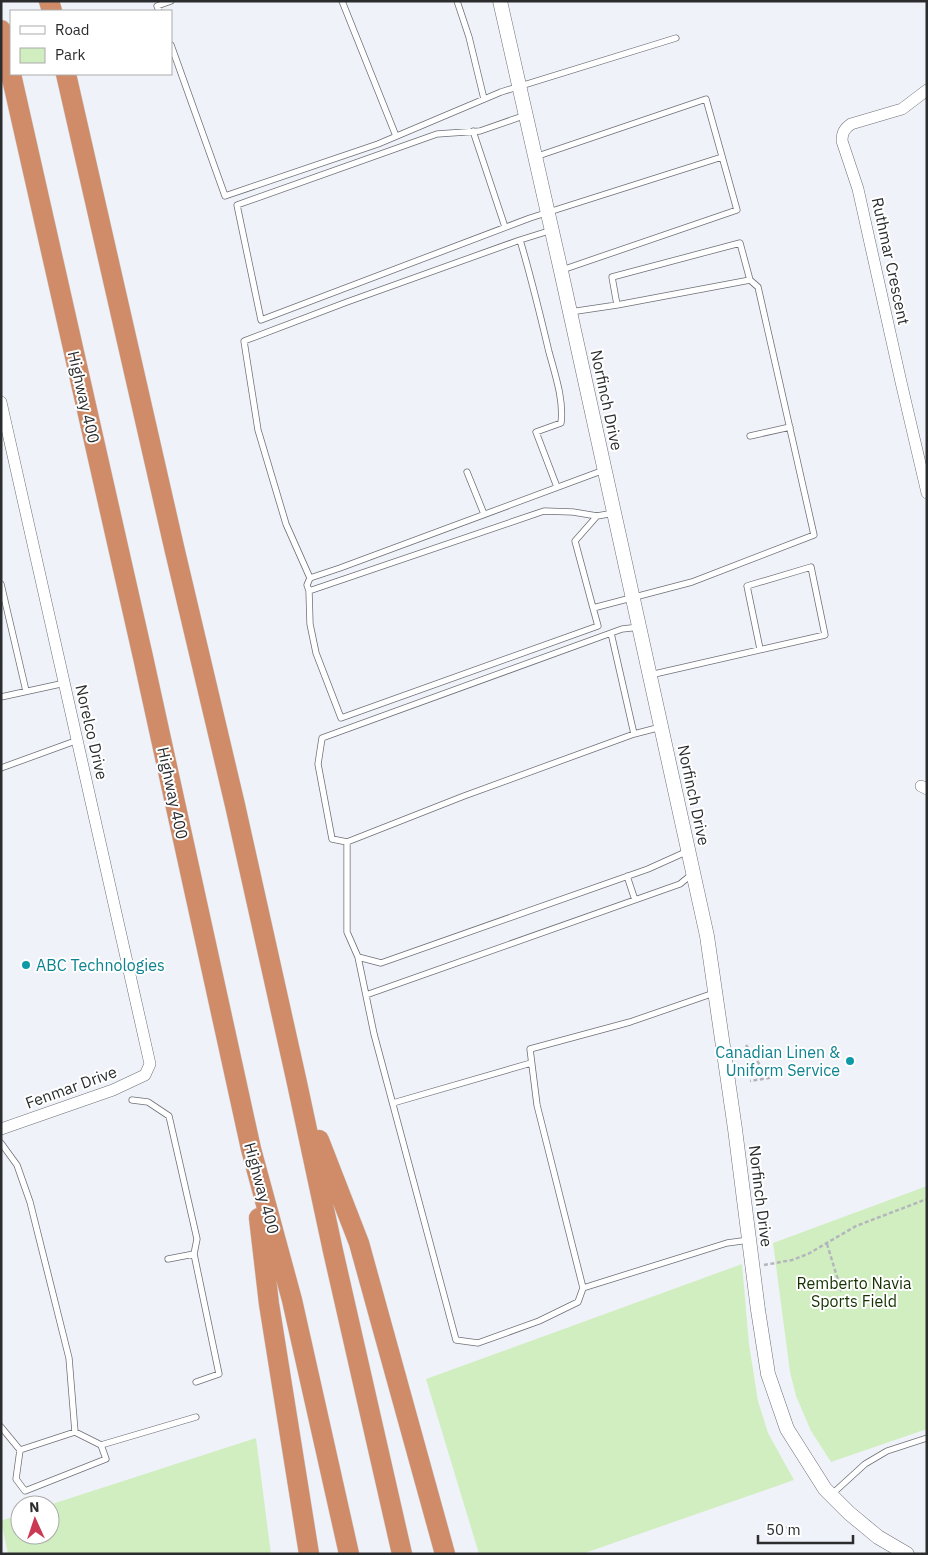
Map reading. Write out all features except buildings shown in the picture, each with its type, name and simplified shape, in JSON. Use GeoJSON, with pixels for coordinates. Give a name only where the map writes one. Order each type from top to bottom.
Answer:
{"type":"FeatureCollection","features":[{"type":"Feature","properties":{"kind":"highway","name":"Highway 400"},"geometry":{"type":"LineString","coordinates":[[1,30],[10,70]]}},
{"type":"Feature","properties":{"kind":"highway","name":"Highway 400"},"geometry":{"type":"LineString","coordinates":[[11,75],[143,658],[251,1149],[292,1300],[349,1554]]}},
{"type":"Feature","properties":{"kind":"highway"},"geometry":{"type":"LineString","coordinates":[[66,75],[235,804],[402,1554]]}},
{"type":"Feature","properties":{"kind":"highway"},"geometry":{"type":"LineString","coordinates":[[297,1083],[359,1242],[445,1554]]}},
{"type":"Feature","properties":{"kind":"highway"},"geometry":{"type":"LineString","coordinates":[[251,1149],[269,1304],[309,1554]]}},
{"type":"Feature","properties":{"kind":"street","name":"Norfinch Drive"},"geometry":{"type":"LineString","coordinates":[[500,1],[615,513],[707,936],[735,1129],[761,1335],[768,1374],[787,1429],[825,1488],[848,1513],[878,1537],[907,1554]]}},
{"type":"Feature","properties":{"kind":"street","name":"Ruthmar Crescent"},"geometry":{"type":"LineString","coordinates":[[927,90],[902,109],[851,124],[845,128],[842,134],[842,141],[857,183],[927,493]]}},
{"type":"Feature","properties":{"kind":"street","name":"Norelco Drive"},"geometry":{"type":"LineString","coordinates":[[1,402],[148,1052],[149,1070]]}},
{"type":"Feature","properties":{"kind":"street","name":"Fenmar Drive"},"geometry":{"type":"LineString","coordinates":[[1,1130],[113,1090],[145,1075],[149,1070]]}},
{"type":"Feature","properties":{"kind":"lane"},"geometry":{"type":"LineString","coordinates":[[159,10],[157,6],[171,1]]}},
{"type":"Feature","properties":{"kind":"lane"},"geometry":{"type":"LineString","coordinates":[[342,1],[396,136]]}},
{"type":"Feature","properties":{"kind":"lane"},"geometry":{"type":"LineString","coordinates":[[457,1],[469,37],[484,99]]}},
{"type":"Feature","properties":{"kind":"lane"},"geometry":{"type":"LineString","coordinates":[[172,48],[225,196],[378,144],[501,92],[676,38]]}},
{"type":"Feature","properties":{"kind":"lane"},"geometry":{"type":"LineString","coordinates":[[535,157],[706,99],[737,210],[561,271]]}},
{"type":"Feature","properties":{"kind":"lane"},"geometry":{"type":"LineString","coordinates":[[526,116],[480,130],[437,134],[238,205],[262,320],[548,212],[722,157]]}},
{"type":"Feature","properties":{"kind":"lane"},"geometry":{"type":"LineString","coordinates":[[472,131],[506,227]]}},
{"type":"Feature","properties":{"kind":"lane"},"geometry":{"type":"LineString","coordinates":[[310,578],[286,524],[258,430],[244,341],[346,302],[552,230]]}},
{"type":"Feature","properties":{"kind":"lane"},"geometry":{"type":"LineString","coordinates":[[520,240],[540,311],[562,412],[561,423],[536,432],[557,487]]}},
{"type":"Feature","properties":{"kind":"lane"},"geometry":{"type":"LineString","coordinates":[[593,608],[692,582],[814,535],[758,287],[750,280],[740,243],[612,277],[617,305]]}},
{"type":"Feature","properties":{"kind":"lane"},"geometry":{"type":"LineString","coordinates":[[570,312],[750,280]]}},
{"type":"Feature","properties":{"kind":"lane"},"geometry":{"type":"LineString","coordinates":[[750,436],[790,428]]}},
{"type":"Feature","properties":{"kind":"lane"},"geometry":{"type":"LineString","coordinates":[[598,626],[341,718],[316,653],[310,624],[307,584],[310,578],[605,470]]}},
{"type":"Feature","properties":{"kind":"lane"},"geometry":{"type":"LineString","coordinates":[[467,472],[484,514]]}},
{"type":"Feature","properties":{"kind":"lane"},"geometry":{"type":"LineString","coordinates":[[309,591],[544,511],[573,512],[597,516],[615,513]]}},
{"type":"Feature","properties":{"kind":"lane"},"geometry":{"type":"LineString","coordinates":[[597,516],[574,541],[601,636]]}},
{"type":"Feature","properties":{"kind":"lane"},"geometry":{"type":"LineString","coordinates":[[650,675],[825,635],[811,567],[747,586],[760,649]]}},
{"type":"Feature","properties":{"kind":"lane"},"geometry":{"type":"LineString","coordinates":[[1,584],[26,691]]}},
{"type":"Feature","properties":{"kind":"lane"},"geometry":{"type":"LineString","coordinates":[[640,627],[611,632],[322,738],[318,764],[332,839],[347,842],[464,796],[634,734],[662,727]]}},
{"type":"Feature","properties":{"kind":"lane"},"geometry":{"type":"LineString","coordinates":[[611,632],[634,734]]}},
{"type":"Feature","properties":{"kind":"lane"},"geometry":{"type":"LineString","coordinates":[[1,697],[64,682]]}},
{"type":"Feature","properties":{"kind":"lane"},"geometry":{"type":"LineString","coordinates":[[1,768],[78,740]]}},
{"type":"Feature","properties":{"kind":"lane"},"geometry":{"type":"LineString","coordinates":[[347,842],[347,932],[358,957],[374,1034],[456,1340],[478,1342],[539,1321],[578,1302],[583,1288],[537,1105],[530,1049],[630,1022],[716,993]]}},
{"type":"Feature","properties":{"kind":"lane"},"geometry":{"type":"LineString","coordinates":[[358,957],[381,962],[648,869],[689,850]]}},
{"type":"Feature","properties":{"kind":"lane"},"geometry":{"type":"LineString","coordinates":[[366,996],[680,884],[694,873]]}},
{"type":"Feature","properties":{"kind":"lane"},"geometry":{"type":"LineString","coordinates":[[627,876],[635,900]]}},
{"type":"Feature","properties":{"kind":"lane"},"geometry":{"type":"LineString","coordinates":[[393,1103],[531,1063]]}},
{"type":"Feature","properties":{"kind":"lane"},"geometry":{"type":"LineString","coordinates":[[132,1100],[148,1102],[169,1116],[197,1239],[194,1254],[220,1374],[196,1382]]}},
{"type":"Feature","properties":{"kind":"lane"},"geometry":{"type":"LineString","coordinates":[[1,1143],[17,1165],[30,1202],[69,1358],[75,1432]]}},
{"type":"Feature","properties":{"kind":"lane"},"geometry":{"type":"LineString","coordinates":[[583,1288],[727,1243],[748,1240]]}},
{"type":"Feature","properties":{"kind":"lane"},"geometry":{"type":"LineString","coordinates":[[168,1259],[194,1254]]}},
{"type":"Feature","properties":{"kind":"lane"},"geometry":{"type":"LineString","coordinates":[[20,1450],[75,1432],[102,1445],[196,1417]]}},
{"type":"Feature","properties":{"kind":"lane"},"geometry":{"type":"LineString","coordinates":[[1,1427],[20,1450],[16,1479],[25,1491],[106,1459],[102,1445]]}},
{"type":"Feature","properties":{"kind":"lane"},"geometry":{"type":"LineString","coordinates":[[831,1495],[865,1464],[887,1451],[927,1438]]}},
{"type":"Feature","properties":{"kind":"path"},"geometry":{"type":"LineString","coordinates":[[746,1045],[769,1078],[750,1081]]}},
{"type":"Feature","properties":{"kind":"path"},"geometry":{"type":"LineString","coordinates":[[753,1266],[792,1260],[808,1254],[856,1226],[927,1199]]}},
{"type":"Feature","properties":{"kind":"path"},"geometry":{"type":"LineString","coordinates":[[827,1244],[842,1292]]}},
{"type":"Feature","properties":{"kind":"path"},"geometry":{"type":"LineString","coordinates":[[780,1530],[788,1527]]}},
{"type":"Feature","properties":{"kind":"green space","name":"Remberto Navia Sports Field"},"geometry":{"type":"Polygon","coordinates":[[[927,1186],[927,1429],[831,1462],[811,1431],[796,1396],[790,1372],[773,1243],[927,1186]]]}},
{"type":"Feature","properties":{"kind":"green space"},"geometry":{"type":"Polygon","coordinates":[[[742,1264],[749,1344],[758,1401],[768,1433],[794,1480],[582,1554],[479,1554],[426,1379],[742,1264]]]}},
{"type":"Feature","properties":{"kind":"green space"},"geometry":{"type":"Polygon","coordinates":[[[256,1438],[271,1554],[8,1554],[1,1521],[10,1518],[10,1545],[60,1545],[60,1501],[256,1438]]]}},
{"type":"Feature","properties":{"kind":"place","name":"ABC Technologies"},"geometry":{"type":"Point","coordinates":[26,965]}},
{"type":"Feature","properties":{"kind":"place","name":"Canadian Linen & Uniform Service"},"geometry":{"type":"Point","coordinates":[850,1061]}}]}
